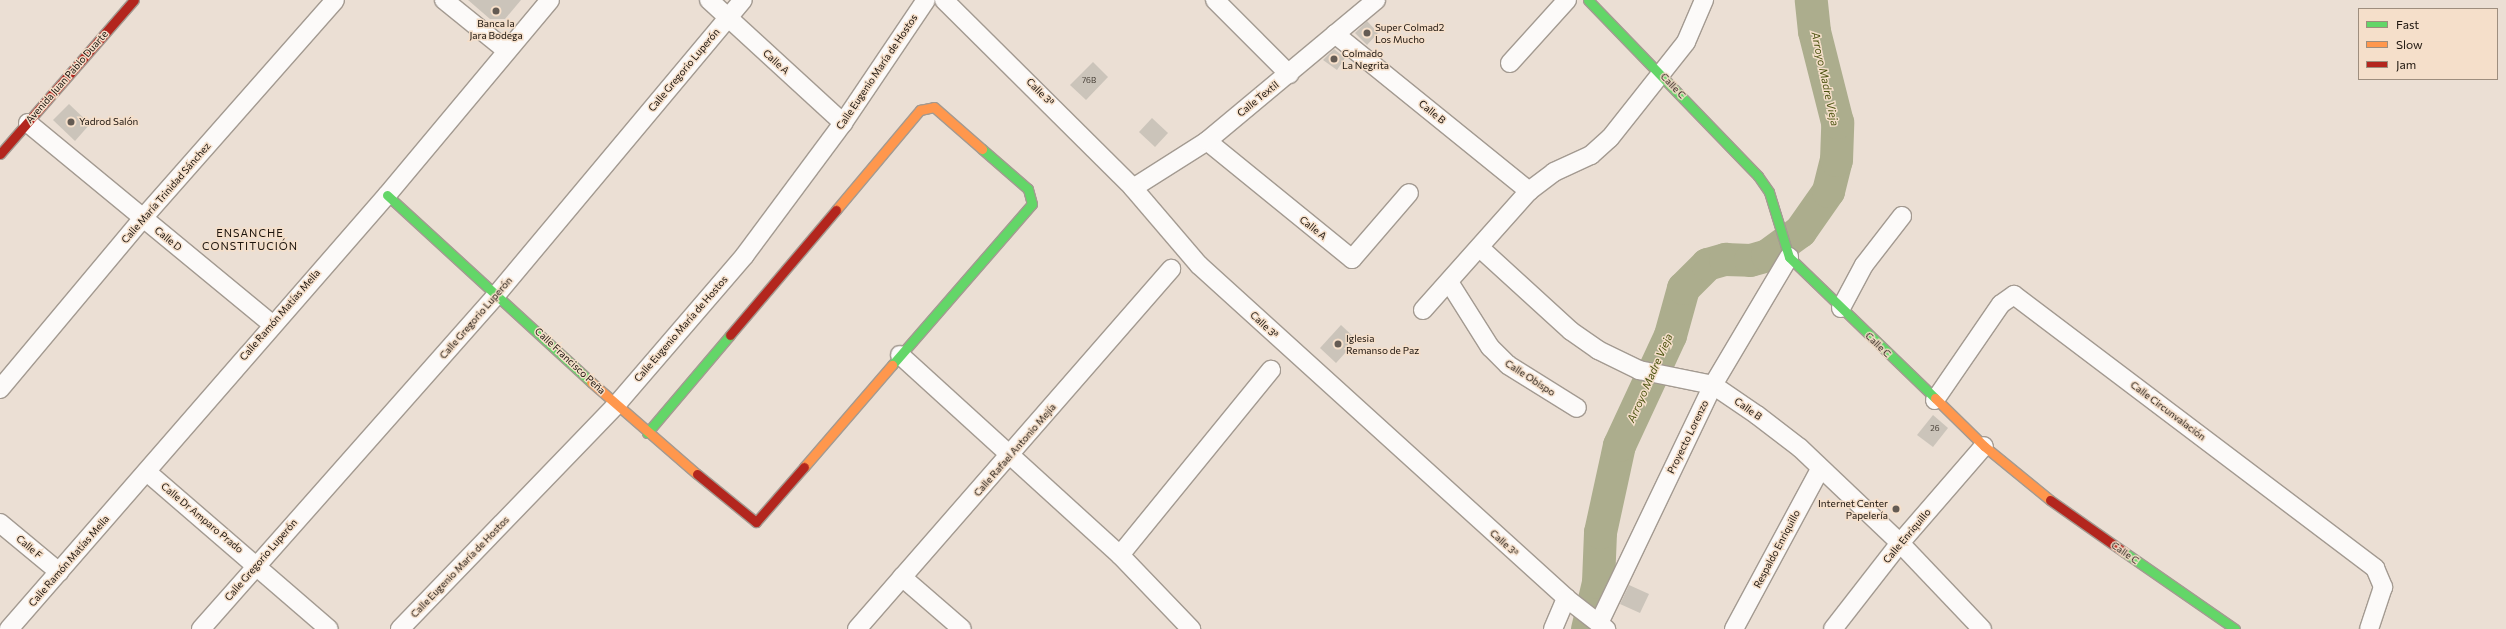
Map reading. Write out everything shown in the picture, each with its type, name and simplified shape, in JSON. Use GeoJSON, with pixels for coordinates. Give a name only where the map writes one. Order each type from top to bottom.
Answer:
{"type":"FeatureCollection","features":[{"type":"Feature","properties":{"kind":"street","name":"Avenida Juan Pablo Duarte"},"geometry":{"type":"LineString","coordinates":[[0,154],[134,0]]}},
{"type":"Feature","properties":{"kind":"street","name":"Calle María Trinidad Sánchez"},"geometry":{"type":"LineString","coordinates":[[0,389],[143,218],[336,0]]}},
{"type":"Feature","properties":{"kind":"street"},"geometry":{"type":"LineString","coordinates":[[444,0],[506,50]]}},
{"type":"Feature","properties":{"kind":"street","name":"Calle Ramón Matías Mella"},"geometry":{"type":"LineString","coordinates":[[9,629],[147,472],[271,324],[387,195],[506,50],[550,0]]}},
{"type":"Feature","properties":{"kind":"street","name":"Calle A"},"geometry":{"type":"LineString","coordinates":[[709,0],[843,123]]}},
{"type":"Feature","properties":{"kind":"street","name":"Calle Gregorio Luperón"},"geometry":{"type":"LineString","coordinates":[[201,629],[257,564],[498,294],[743,0]]}},
{"type":"Feature","properties":{"kind":"street","name":"Calle Eugenio María de Hostos"},"geometry":{"type":"LineString","coordinates":[[400,629],[617,404],[745,255],[843,123],[926,0]]}},
{"type":"Feature","properties":{"kind":"street","name":"Calle 3ª"},"geometry":{"type":"LineString","coordinates":[[944,0],[1133,188],[1199,265],[1570,602],[1603,626]]}},
{"type":"Feature","properties":{"kind":"street"},"geometry":{"type":"LineString","coordinates":[[1215,0],[1289,74]]}},
{"type":"Feature","properties":{"kind":"street","name":"Calle Textil"},"geometry":{"type":"LineString","coordinates":[[1133,188],[1207,141],[1376,0]]}},
{"type":"Feature","properties":{"kind":"street"},"geometry":{"type":"LineString","coordinates":[[1510,64],[1567,0]]}},
{"type":"Feature","properties":{"kind":"street","name":"Calle C"},"geometry":{"type":"LineString","coordinates":[[1588,0],[1663,75],[1758,176],[1769,192],[1789,257],[1840,308],[1984,446],[2062,509],[2234,629]]}},
{"type":"Feature","properties":{"kind":"street"},"geometry":{"type":"LineString","coordinates":[[1423,310],[1480,248],[1529,191],[1554,172],[1591,155],[1610,138],[1663,75],[1686,42],[1704,0]]}},
{"type":"Feature","properties":{"kind":"street","name":"Calle B"},"geometry":{"type":"LineString","coordinates":[[1335,34],[1529,191]]}},
{"type":"Feature","properties":{"kind":"street"},"geometry":{"type":"LineString","coordinates":[[647,433],[920,110],[930,106],[1028,189],[1032,204],[900,355],[1010,457],[1120,555],[1191,629]]}},
{"type":"Feature","properties":{"kind":"street","name":"Calle D"},"geometry":{"type":"LineString","coordinates":[[28,123],[271,324]]}},
{"type":"Feature","properties":{"kind":"street","name":"Calle A"},"geometry":{"type":"LineString","coordinates":[[1207,141],[1352,259],[1409,193]]}},
{"type":"Feature","properties":{"kind":"street","name":"Calle Francisco Peña"},"geometry":{"type":"LineString","coordinates":[[387,195],[498,294],[647,433],[756,522],[900,355]]}},
{"type":"Feature","properties":{"kind":"street"},"geometry":{"type":"LineString","coordinates":[[1840,308],[1864,265],[1902,216]]}},
{"type":"Feature","properties":{"kind":"street","name":"Calle B"},"geometry":{"type":"LineString","coordinates":[[1480,248],[1571,331],[1639,370],[1663,377],[1713,385],[1800,448],[1820,469],[1900,543],[1982,629]]}},
{"type":"Feature","properties":{"kind":"street","name":"Proyecto Lorenzo"},"geometry":{"type":"LineString","coordinates":[[1603,626],[1713,385],[1789,257]]}},
{"type":"Feature","properties":{"kind":"street","name":"Calle Rafael Antonio Mejía"},"geometry":{"type":"LineString","coordinates":[[857,629],[1010,457],[1171,269]]}},
{"type":"Feature","properties":{"kind":"street","name":"Calle Obispo"},"geometry":{"type":"LineString","coordinates":[[1449,282],[1490,347],[1508,365],[1577,408]]}},
{"type":"Feature","properties":{"kind":"street","name":"Calle Circunvalación"},"geometry":{"type":"LineString","coordinates":[[1935,400],[2001,304],[2014,295],[2375,568],[2383,587],[2369,629]]}},
{"type":"Feature","properties":{"kind":"street"},"geometry":{"type":"LineString","coordinates":[[1120,555],[1271,370]]}},
{"type":"Feature","properties":{"kind":"street","name":"Calle Enriquillo"},"geometry":{"type":"LineString","coordinates":[[1833,629],[1900,543],[1984,446]]}},
{"type":"Feature","properties":{"kind":"street","name":"Respaldo Enriquillo"},"geometry":{"type":"LineString","coordinates":[[1734,629],[1820,469]]}},
{"type":"Feature","properties":{"kind":"street","name":"Calle Dr Amparo Prado"},"geometry":{"type":"LineString","coordinates":[[147,472],[257,564],[329,629]]}},
{"type":"Feature","properties":{"kind":"street","name":"Calle F"},"geometry":{"type":"LineString","coordinates":[[0,523],[58,572]]}},
{"type":"Feature","properties":{"kind":"street"},"geometry":{"type":"LineString","coordinates":[[902,577],[962,629]]}},
{"type":"Feature","properties":{"kind":"street"},"geometry":{"type":"LineString","coordinates":[[1553,629],[1570,602]]}},
{"type":"Feature","properties":{"kind":"building","name":"Banca la Jara Bodega"},"geometry":{"type":"Polygon","coordinates":[[[468,0],[521,0],[505,19],[490,19],[468,0]]]}},
{"type":"Feature","properties":{"kind":"building","name":"Super Colmad2 Los Mucho"},"geometry":{"type":"Polygon","coordinates":[[[1367,21],[1378,33],[1367,45],[1355,33],[1367,21]]]}},
{"type":"Feature","properties":{"kind":"building","name":"Colmado La Negrita"},"geometry":{"type":"Polygon","coordinates":[[[1334,49],[1345,58],[1337,70],[1323,60],[1334,49]]]}},
{"type":"Feature","properties":{"kind":"building"},"geometry":{"type":"Polygon","coordinates":[[[1093,62],[1108,77],[1086,100],[1070,85],[1093,62]]]}},
{"type":"Feature","properties":{"kind":"building","name":"Yadrod Salón"},"geometry":{"type":"Polygon","coordinates":[[[69,104],[90,124],[75,141],[53,120],[69,104]]]}},
{"type":"Feature","properties":{"kind":"building"},"geometry":{"type":"Polygon","coordinates":[[[1152,118],[1168,133],[1155,147],[1139,132],[1152,118]]]}},
{"type":"Feature","properties":{"kind":"building","name":"Iglesia Remanso de Paz"},"geometry":{"type":"Polygon","coordinates":[[[1341,325],[1357,340],[1336,363],[1320,348],[1341,325]]]}},
{"type":"Feature","properties":{"kind":"building"},"geometry":{"type":"Polygon","coordinates":[[[1933,415],[1948,428],[1933,447],[1917,435],[1933,415]]]}},
{"type":"Feature","properties":{"kind":"building"},"geometry":{"type":"Polygon","coordinates":[[[1629,585],[1649,594],[1640,613],[1620,604],[1629,585]]]}},
{"type":"Feature","properties":{"kind":"waterway","name":"Arroyo Madre Vieja"},"geometry":{"type":"LineString","coordinates":[[1587,629],[1598,582],[1600,532],[1619,445],[1670,335],[1683,288],[1707,264],[1725,259],[1750,260],[1767,255],[1800,231],[1828,191],[1836,160],[1837,122],[1814,31],[1811,0]]}},
{"type":"Feature","properties":{"kind":"traffic: fast"},"geometry":{"type":"LineString","coordinates":[[1588,0],[1758,176],[1769,192],[1789,257],[1935,398]]}},
{"type":"Feature","properties":{"kind":"traffic: fast"},"geometry":{"type":"LineString","coordinates":[[892,365],[1032,204],[1028,189],[982,149]]}},
{"type":"Feature","properties":{"kind":"traffic: fast"},"geometry":{"type":"LineString","coordinates":[[387,195],[591,382]]}},
{"type":"Feature","properties":{"kind":"traffic: fast"},"geometry":{"type":"LineString","coordinates":[[647,433],[730,335]]}},
{"type":"Feature","properties":{"kind":"traffic: fast"},"geometry":{"type":"LineString","coordinates":[[2124,552],[2235,629]]}},
{"type":"Feature","properties":{"kind":"traffic: slow"},"geometry":{"type":"LineString","coordinates":[[836,210],[920,110],[934,107],[982,149]]}},
{"type":"Feature","properties":{"kind":"traffic: slow"},"geometry":{"type":"LineString","coordinates":[[804,467],[892,365]]}},
{"type":"Feature","properties":{"kind":"traffic: slow"},"geometry":{"type":"LineString","coordinates":[[591,382],[697,474]]}},
{"type":"Feature","properties":{"kind":"traffic: slow"},"geometry":{"type":"LineString","coordinates":[[1935,398],[1984,446],[2050,500]]}},
{"type":"Feature","properties":{"kind":"traffic: jam"},"geometry":{"type":"LineString","coordinates":[[0,154],[134,0]]}},
{"type":"Feature","properties":{"kind":"traffic: jam"},"geometry":{"type":"LineString","coordinates":[[730,335],[836,210]]}},
{"type":"Feature","properties":{"kind":"traffic: jam"},"geometry":{"type":"LineString","coordinates":[[697,474],[756,522],[804,467]]}},
{"type":"Feature","properties":{"kind":"traffic: jam"},"geometry":{"type":"LineString","coordinates":[[2050,500],[2124,552]]}},
{"type":"Feature","properties":{"kind":"place","name":"Banca la Jara Bodega"},"geometry":{"type":"Point","coordinates":[496,11]}},
{"type":"Feature","properties":{"kind":"place","name":"Super Colmad2 Los Mucho"},"geometry":{"type":"Point","coordinates":[1367,33]}},
{"type":"Feature","properties":{"kind":"place","name":"Colmado La Negrita"},"geometry":{"type":"Point","coordinates":[1334,59]}},
{"type":"Feature","properties":{"kind":"place","name":"Yadrod Salón"},"geometry":{"type":"Point","coordinates":[71,122]}},
{"type":"Feature","properties":{"kind":"place","name":"Iglesia Remanso de Paz"},"geometry":{"type":"Point","coordinates":[1338,344]}},
{"type":"Feature","properties":{"kind":"place","name":"Internet Center Papelería"},"geometry":{"type":"Point","coordinates":[1896,509]}},
{"type":"Feature","properties":{"kind":"district","name":"ENSANCHE CONSTITUCIÓN"},"geometry":{"type":"Point","coordinates":[250,240]}}]}
